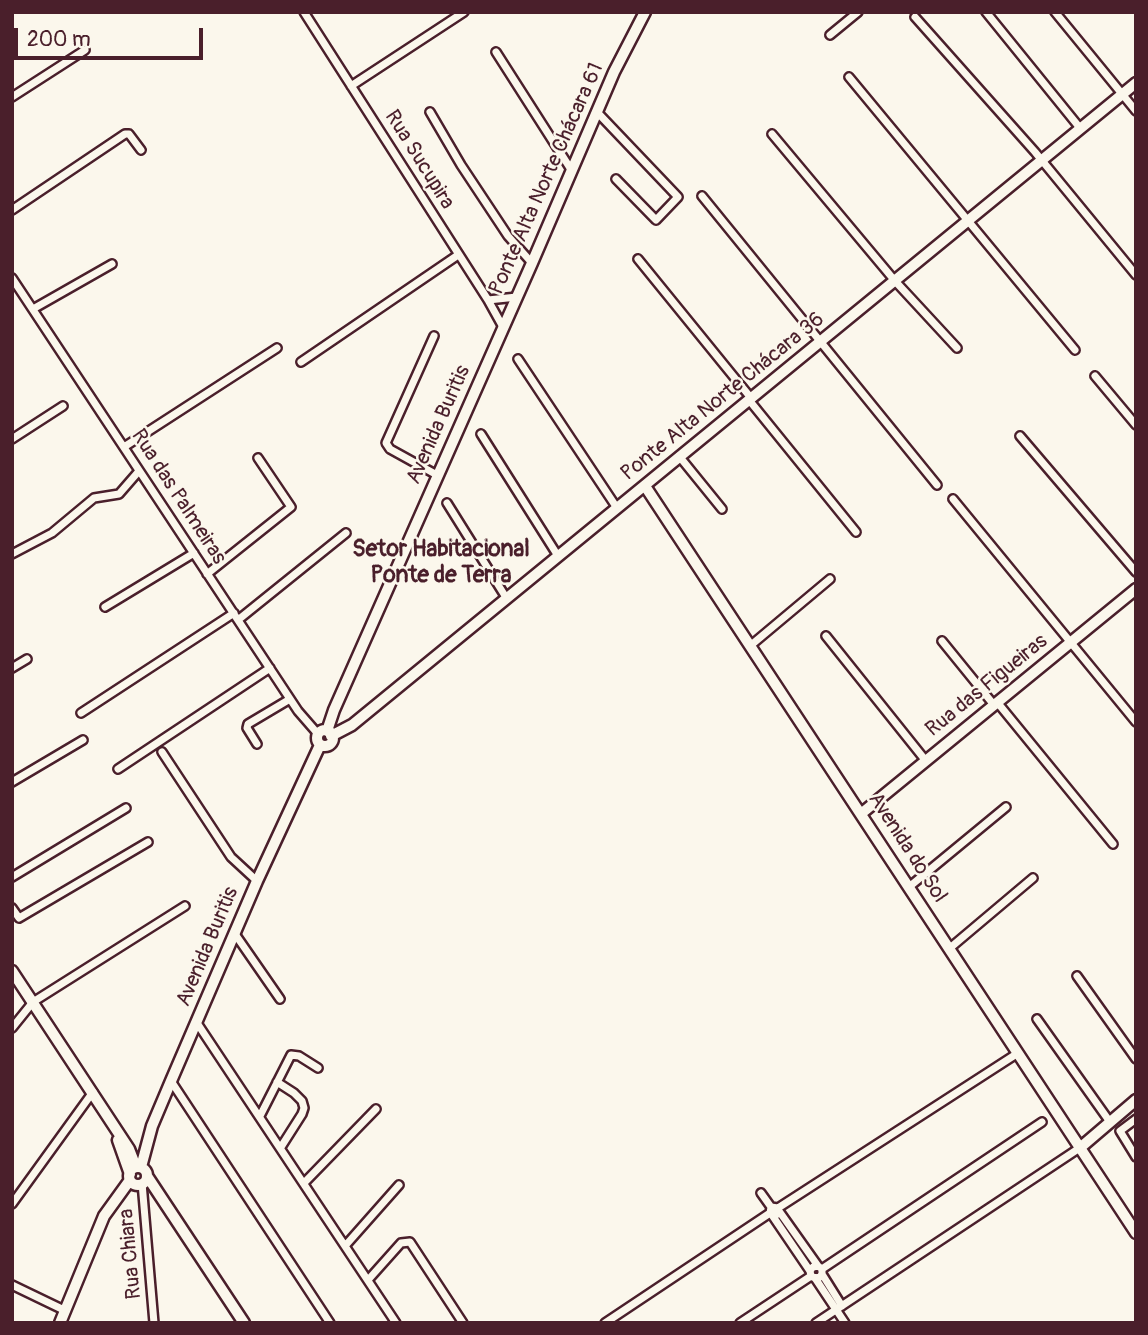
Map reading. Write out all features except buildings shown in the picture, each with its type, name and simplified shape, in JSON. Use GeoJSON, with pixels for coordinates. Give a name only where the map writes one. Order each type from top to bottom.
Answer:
{"type":"FeatureCollection","features":[{"type":"Feature","properties":{"kind":"street","name":"Rua Sucupira"},"geometry":{"type":"LineString","coordinates":[[304,12],[503,327]]}},
{"type":"Feature","properties":{"kind":"street"},"geometry":{"type":"LineString","coordinates":[[351,86],[464,12]]}},
{"type":"Feature","properties":{"kind":"street","name":"Ponte Alta Norte Chácara 61"},"geometry":{"type":"LineString","coordinates":[[503,327],[627,46],[645,12]]}},
{"type":"Feature","properties":{"kind":"street"},"geometry":{"type":"LineString","coordinates":[[830,35],[858,12]]}},
{"type":"Feature","properties":{"kind":"street"},"geometry":{"type":"LineString","coordinates":[[986,12],[1080,128]]}},
{"type":"Feature","properties":{"kind":"street"},"geometry":{"type":"LineString","coordinates":[[1055,12],[1136,111]]}},
{"type":"Feature","properties":{"kind":"street"},"geometry":{"type":"LineString","coordinates":[[915,17],[1041,159],[1136,275]]}},
{"type":"Feature","properties":{"kind":"street"},"geometry":{"type":"LineString","coordinates":[[12,97],[85,50]]}},
{"type":"Feature","properties":{"kind":"street"},"geometry":{"type":"LineString","coordinates":[[496,52],[572,171]]}},
{"type":"Feature","properties":{"kind":"street"},"geometry":{"type":"LineString","coordinates":[[849,77],[1075,350]]}},
{"type":"Feature","properties":{"kind":"street","name":"Ponte Alta Norte Chácara 36"},"geometry":{"type":"LineString","coordinates":[[324,736],[352,725],[1136,83]]}},
{"type":"Feature","properties":{"kind":"street"},"geometry":{"type":"LineString","coordinates":[[429,112],[508,236],[532,263]]}},
{"type":"Feature","properties":{"kind":"street"},"geometry":{"type":"LineString","coordinates":[[597,113],[678,197],[656,220],[615,179]]}},
{"type":"Feature","properties":{"kind":"street"},"geometry":{"type":"LineString","coordinates":[[12,210],[125,134],[129,134],[141,150]]}},
{"type":"Feature","properties":{"kind":"street"},"geometry":{"type":"LineString","coordinates":[[772,134],[895,281],[957,348]]}},
{"type":"Feature","properties":{"kind":"street"},"geometry":{"type":"LineString","coordinates":[[702,196],[937,485]]}},
{"type":"Feature","properties":{"kind":"street"},"geometry":{"type":"LineString","coordinates":[[301,362],[458,255]]}},
{"type":"Feature","properties":{"kind":"street"},"geometry":{"type":"LineString","coordinates":[[638,258],[856,532]]}},
{"type":"Feature","properties":{"kind":"street"},"geometry":{"type":"LineString","coordinates":[[33,309],[112,264]]}},
{"type":"Feature","properties":{"kind":"street","name":"Rua das Palmeiras"},"geometry":{"type":"LineString","coordinates":[[12,278],[290,699],[324,736]]}},
{"type":"Feature","properties":{"kind":"street"},"geometry":{"type":"LineString","coordinates":[[488,300],[517,297]]}},
{"type":"Feature","properties":{"kind":"street","name":"Avenida Buritis"},"geometry":{"type":"LineString","coordinates":[[60,1323],[104,1216],[138,1175],[152,1126],[257,881],[324,736],[503,327]]}},
{"type":"Feature","properties":{"kind":"street"},"geometry":{"type":"LineString","coordinates":[[434,336],[386,443],[390,449],[437,475]]}},
{"type":"Feature","properties":{"kind":"street"},"geometry":{"type":"LineString","coordinates":[[124,447],[277,348]]}},
{"type":"Feature","properties":{"kind":"street"},"geometry":{"type":"LineString","coordinates":[[518,359],[617,508]]}},
{"type":"Feature","properties":{"kind":"street"},"geometry":{"type":"LineString","coordinates":[[1095,376],[1136,425]]}},
{"type":"Feature","properties":{"kind":"street"},"geometry":{"type":"LineString","coordinates":[[12,439],[63,405]]}},
{"type":"Feature","properties":{"kind":"street"},"geometry":{"type":"LineString","coordinates":[[481,434],[558,556]]}},
{"type":"Feature","properties":{"kind":"street"},"geometry":{"type":"LineString","coordinates":[[1020,436],[1136,572]]}},
{"type":"Feature","properties":{"kind":"street"},"geometry":{"type":"LineString","coordinates":[[679,456],[722,509]]}},
{"type":"Feature","properties":{"kind":"street"},"geometry":{"type":"LineString","coordinates":[[208,573],[291,506],[258,458]]}},
{"type":"Feature","properties":{"kind":"street"},"geometry":{"type":"LineString","coordinates":[[12,554],[52,533],[94,498],[119,494],[139,471]]}},
{"type":"Feature","properties":{"kind":"street","name":"Avenida do Sol"},"geometry":{"type":"LineString","coordinates":[[645,485],[1136,1233]]}},
{"type":"Feature","properties":{"kind":"street"},"geometry":{"type":"LineString","coordinates":[[953,499],[1136,722]]}},
{"type":"Feature","properties":{"kind":"street"},"geometry":{"type":"LineString","coordinates":[[447,503],[506,598]]}},
{"type":"Feature","properties":{"kind":"street"},"geometry":{"type":"LineString","coordinates":[[81,713],[236,617],[346,533]]}},
{"type":"Feature","properties":{"kind":"street"},"geometry":{"type":"LineString","coordinates":[[104,607],[194,553]]}},
{"type":"Feature","properties":{"kind":"street"},"geometry":{"type":"LineString","coordinates":[[750,646],[830,579]]}},
{"type":"Feature","properties":{"kind":"street","name":"Rua das Figueiras"},"geometry":{"type":"LineString","coordinates":[[862,813],[1136,589]]}},
{"type":"Feature","properties":{"kind":"street"},"geometry":{"type":"LineString","coordinates":[[825,636],[926,761]]}},
{"type":"Feature","properties":{"kind":"street"},"geometry":{"type":"LineString","coordinates":[[942,641],[1113,844]]}},
{"type":"Feature","properties":{"kind":"street"},"geometry":{"type":"LineString","coordinates":[[12,668],[27,659]]}},
{"type":"Feature","properties":{"kind":"street"},"geometry":{"type":"LineString","coordinates":[[118,769],[270,668]]}},
{"type":"Feature","properties":{"kind":"street"},"geometry":{"type":"LineString","coordinates":[[257,744],[247,729],[248,724],[290,699]]}},
{"type":"Feature","properties":{"kind":"street"},"geometry":{"type":"LineString","coordinates":[[12,782],[83,740]]}},
{"type":"Feature","properties":{"kind":"street"},"geometry":{"type":"LineString","coordinates":[[162,752],[231,857],[257,881]]}},
{"type":"Feature","properties":{"kind":"street"},"geometry":{"type":"LineString","coordinates":[[909,887],[1006,807]]}},
{"type":"Feature","properties":{"kind":"street"},"geometry":{"type":"LineString","coordinates":[[12,877],[125,808]]}},
{"type":"Feature","properties":{"kind":"street"},"geometry":{"type":"LineString","coordinates":[[12,908],[19,918],[148,842]]}},
{"type":"Feature","properties":{"kind":"street"},"geometry":{"type":"LineString","coordinates":[[950,948],[1033,878]]}},
{"type":"Feature","properties":{"kind":"street"},"geometry":{"type":"LineString","coordinates":[[12,1028],[33,1002],[185,906]]}},
{"type":"Feature","properties":{"kind":"street"},"geometry":{"type":"LineString","coordinates":[[235,934],[280,999]]}},
{"type":"Feature","properties":{"kind":"street"},"geometry":{"type":"LineString","coordinates":[[12,971],[129,1149],[138,1175],[244,1323]]}},
{"type":"Feature","properties":{"kind":"street"},"geometry":{"type":"LineString","coordinates":[[1077,976],[1136,1059]]}},
{"type":"Feature","properties":{"kind":"street"},"geometry":{"type":"LineString","coordinates":[[1037,1019],[1110,1122]]}},
{"type":"Feature","properties":{"kind":"street"},"geometry":{"type":"LineString","coordinates":[[197,1023],[396,1323]]}},
{"type":"Feature","properties":{"kind":"street"},"geometry":{"type":"LineString","coordinates":[[605,1323],[1018,1053]]}},
{"type":"Feature","properties":{"kind":"street"},"geometry":{"type":"LineString","coordinates":[[260,1116],[291,1055],[299,1056],[318,1068]]}},
{"type":"Feature","properties":{"kind":"street"},"geometry":{"type":"LineString","coordinates":[[171,1081],[330,1323]]}},
{"type":"Feature","properties":{"kind":"street"},"geometry":{"type":"LineString","coordinates":[[277,1082],[294,1093],[302,1101],[303,1108],[281,1147]]}},
{"type":"Feature","properties":{"kind":"street"},"geometry":{"type":"LineString","coordinates":[[12,1204],[93,1092]]}},
{"type":"Feature","properties":{"kind":"street"},"geometry":{"type":"LineString","coordinates":[[816,1323],[1081,1147],[1136,1100]]}},
{"type":"Feature","properties":{"kind":"street"},"geometry":{"type":"LineString","coordinates":[[304,1183],[376,1109]]}},
{"type":"Feature","properties":{"kind":"street"},"geometry":{"type":"LineString","coordinates":[[1122,1112],[1133,1121],[1119,1131],[1136,1157]]}},
{"type":"Feature","properties":{"kind":"street"},"geometry":{"type":"LineString","coordinates":[[740,1323],[1042,1122]]}},
{"type":"Feature","properties":{"kind":"street","name":"Rua Chiara"},"geometry":{"type":"LineString","coordinates":[[138,1175],[148,1227],[154,1323]]}},
{"type":"Feature","properties":{"kind":"street"},"geometry":{"type":"LineString","coordinates":[[345,1246],[400,1185]]}},
{"type":"Feature","properties":{"kind":"street"},"geometry":{"type":"LineString","coordinates":[[761,1193],[829,1291],[845,1323]]}},
{"type":"Feature","properties":{"kind":"street"},"geometry":{"type":"LineString","coordinates":[[368,1280],[401,1243],[410,1242],[463,1323]]}},
{"type":"Feature","properties":{"kind":"street"},"geometry":{"type":"LineString","coordinates":[[12,1285],[66,1311]]}},
{"type":"Feature","properties":{"kind":"district","name":"Setor Habitacional Ponte de Terra"},"geometry":{"type":"Point","coordinates":[441,563]}}]}
